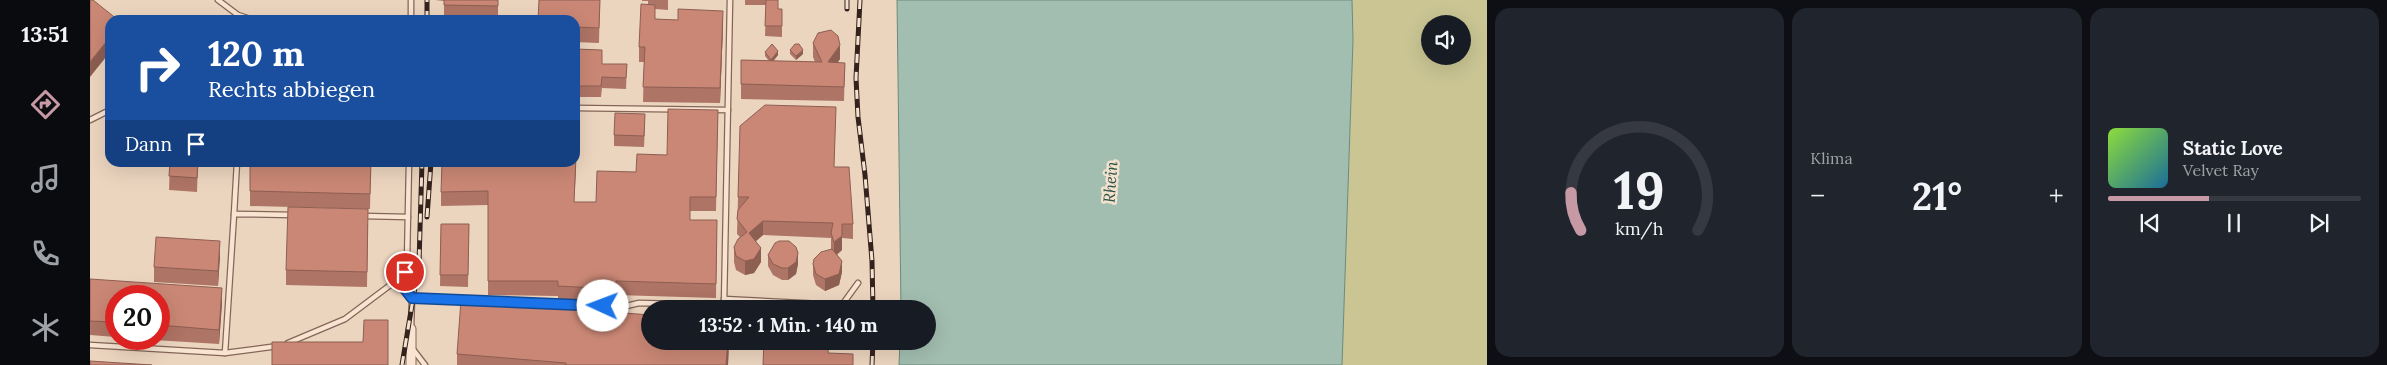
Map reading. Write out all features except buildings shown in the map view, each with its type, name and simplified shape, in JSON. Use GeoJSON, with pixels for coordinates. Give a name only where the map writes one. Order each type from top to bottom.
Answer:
{"type":"FeatureCollection","features":[{"type":"Feature","properties":{"kind":"street"},"geometry":{"type":"LineString","coordinates":[[411,329],[411,365]]}},
{"type":"Feature","properties":{"kind":"lane"},"geometry":{"type":"LineString","coordinates":[[218,0],[238,15]]}},
{"type":"Feature","properties":{"kind":"lane"},"geometry":{"type":"LineString","coordinates":[[411,0],[411,15]]}},
{"type":"Feature","properties":{"kind":"lane"},"geometry":{"type":"LineString","coordinates":[[412,298],[622,307],[638,303],[724,305],[730,0]]}},
{"type":"Feature","properties":{"kind":"lane"},"geometry":{"type":"LineString","coordinates":[[580,108],[728,110]]}},
{"type":"Feature","properties":{"kind":"lane"},"geometry":{"type":"LineString","coordinates":[[90,120],[105,112]]}},
{"type":"Feature","properties":{"kind":"lane"},"geometry":{"type":"LineString","coordinates":[[225,353],[237,167]]}},
{"type":"Feature","properties":{"kind":"lane"},"geometry":{"type":"LineString","coordinates":[[90,345],[225,353],[280,346],[324,330],[368,304],[405,272],[407,262],[409,167]]}},
{"type":"Feature","properties":{"kind":"lane"},"geometry":{"type":"LineString","coordinates":[[234,214],[303,215]]}},
{"type":"Feature","properties":{"kind":"lane"},"geometry":{"type":"LineString","coordinates":[[361,216],[408,217]]}},
{"type":"Feature","properties":{"kind":"lane"},"geometry":{"type":"LineString","coordinates":[[398,280],[412,298],[411,329]]}},
{"type":"Feature","properties":{"kind":"lane"},"geometry":{"type":"LineString","coordinates":[[724,299],[842,305],[858,283]]}},
{"type":"Feature","properties":{"kind":"lane"},"geometry":{"type":"LineString","coordinates":[[219,294],[229,294]]}},
{"type":"Feature","properties":{"kind":"lane"},"geometry":{"type":"LineString","coordinates":[[411,347],[425,365]]}},
{"type":"Feature","properties":{"kind":"shaded area"},"geometry":{"type":"Polygon","coordinates":[[[1352,0],[1487,0],[1487,365],[1342,365],[1353,40],[1352,0]]]}},
{"type":"Feature","properties":{"kind":"water","name":"Rhein"},"geometry":{"type":"Polygon","coordinates":[[[897,0],[1352,0],[1353,40],[1342,365],[899,365],[900,350],[936,350],[936,300],[901,300],[897,0]]]}},
{"type":"Feature","properties":{"kind":"railway"},"geometry":{"type":"LineString","coordinates":[[427,0],[427,15]]}},
{"type":"Feature","properties":{"kind":"railway"},"geometry":{"type":"LineString","coordinates":[[847,0],[847,9]]}},
{"type":"Feature","properties":{"kind":"railway"},"geometry":{"type":"LineString","coordinates":[[860,0],[856,78],[872,261],[873,300]]}},
{"type":"Feature","properties":{"kind":"railway"},"geometry":{"type":"LineString","coordinates":[[402,365],[419,263],[422,167]]}},
{"type":"Feature","properties":{"kind":"railway"},"geometry":{"type":"LineString","coordinates":[[427,217],[431,167]]}},
{"type":"Feature","properties":{"kind":"railway"},"geometry":{"type":"LineString","coordinates":[[872,365],[873,350]]}},
{"type":"Feature","properties":{"kind":"route"},"geometry":{"type":"LineString","coordinates":[[405,272],[398,280],[412,298],[603,306]]}}]}
